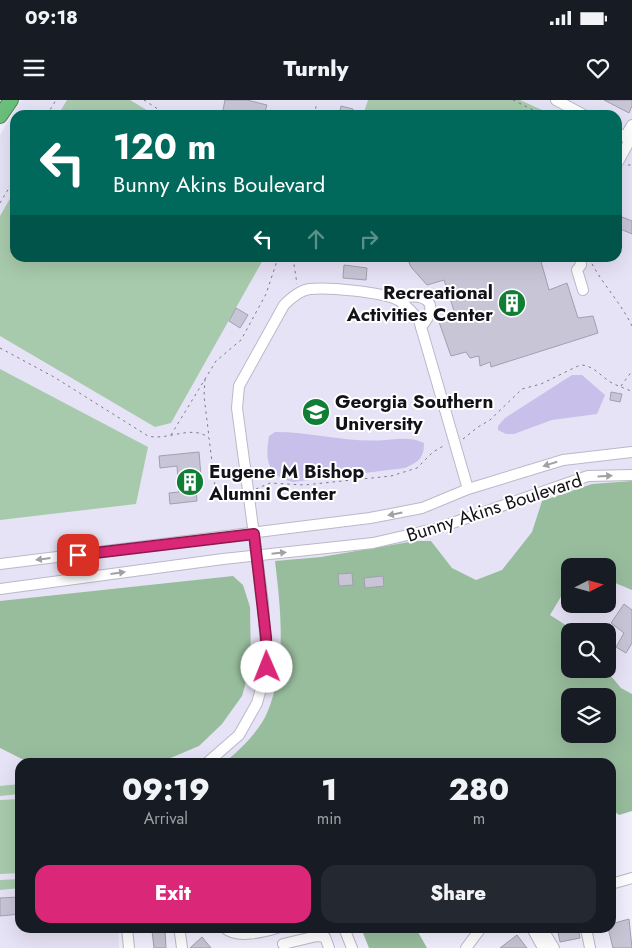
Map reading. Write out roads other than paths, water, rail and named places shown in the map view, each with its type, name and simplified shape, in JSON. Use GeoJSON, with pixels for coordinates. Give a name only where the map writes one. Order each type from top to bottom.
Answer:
{"type":"FeatureCollection","features":[{"type":"Feature","properties":{"kind":"highway"},"geometry":{"type":"LineString","coordinates":[[0,106],[4,100]]}},
{"type":"Feature","properties":{"kind":"highway"},"geometry":{"type":"LineString","coordinates":[[0,116],[10,100]]}},
{"type":"Feature","properties":{"kind":"street"},"geometry":{"type":"LineString","coordinates":[[556,100],[575,110]]}},
{"type":"Feature","properties":{"kind":"street"},"geometry":{"type":"LineString","coordinates":[[626,138],[632,125]]}},
{"type":"Feature","properties":{"kind":"street"},"geometry":{"type":"LineString","coordinates":[[581,262],[581,265],[577,270],[584,290]]}},
{"type":"Feature","properties":{"kind":"street"},"geometry":{"type":"LineString","coordinates":[[213,758],[239,735],[257,703],[267,667],[266,637],[237,408],[239,386],[284,305],[300,292],[310,289],[366,292],[397,299],[417,295],[423,297],[431,311],[429,318],[421,327]]}},
{"type":"Feature","properties":{"kind":"street"},"geometry":{"type":"LineString","coordinates":[[397,299],[419,320],[468,490]]}},
{"type":"Feature","properties":{"kind":"street","name":"Bunny Akins Boulevard"},"geometry":{"type":"LineString","coordinates":[[0,564],[254,534],[370,518],[422,508],[468,490],[563,460],[632,452]]}},
{"type":"Feature","properties":{"kind":"street","name":"Bunny Akins Boulevard"},"geometry":{"type":"LineString","coordinates":[[0,589],[256,555],[373,543],[438,528],[588,476],[632,475]]}},
{"type":"Feature","properties":{"kind":"street"},"geometry":{"type":"LineString","coordinates":[[616,883],[632,878]]}},
{"type":"Feature","properties":{"kind":"street"},"geometry":{"type":"LineString","coordinates":[[128,933],[129,948]]}},
{"type":"Feature","properties":{"kind":"street"},"geometry":{"type":"LineString","coordinates":[[180,933],[182,948]]}},
{"type":"Feature","properties":{"kind":"street"},"geometry":{"type":"LineString","coordinates":[[346,933],[352,948]]}},
{"type":"Feature","properties":{"kind":"street"},"geometry":{"type":"LineString","coordinates":[[466,948],[477,933]]}},
{"type":"Feature","properties":{"kind":"street"},"geometry":{"type":"LineString","coordinates":[[535,933],[543,948]]}},
{"type":"Feature","properties":{"kind":"street"},"geometry":{"type":"LineString","coordinates":[[545,933],[554,948]]}},
{"type":"Feature","properties":{"kind":"street"},"geometry":{"type":"LineString","coordinates":[[587,933],[590,948]]}},
{"type":"Feature","properties":{"kind":"street"},"geometry":{"type":"LineString","coordinates":[[283,944],[317,936],[325,937],[329,948]]}},
{"type":"Feature","properties":{"kind":"place","name":"Recreational Activities Center"},"geometry":{"type":"Point","coordinates":[512,303]}},
{"type":"Feature","properties":{"kind":"place","name":"Georgia Southern University"},"geometry":{"type":"Point","coordinates":[316,412]}},
{"type":"Feature","properties":{"kind":"place","name":"Eugene M Bishop Alumni Center"},"geometry":{"type":"Point","coordinates":[190,482]}}]}
